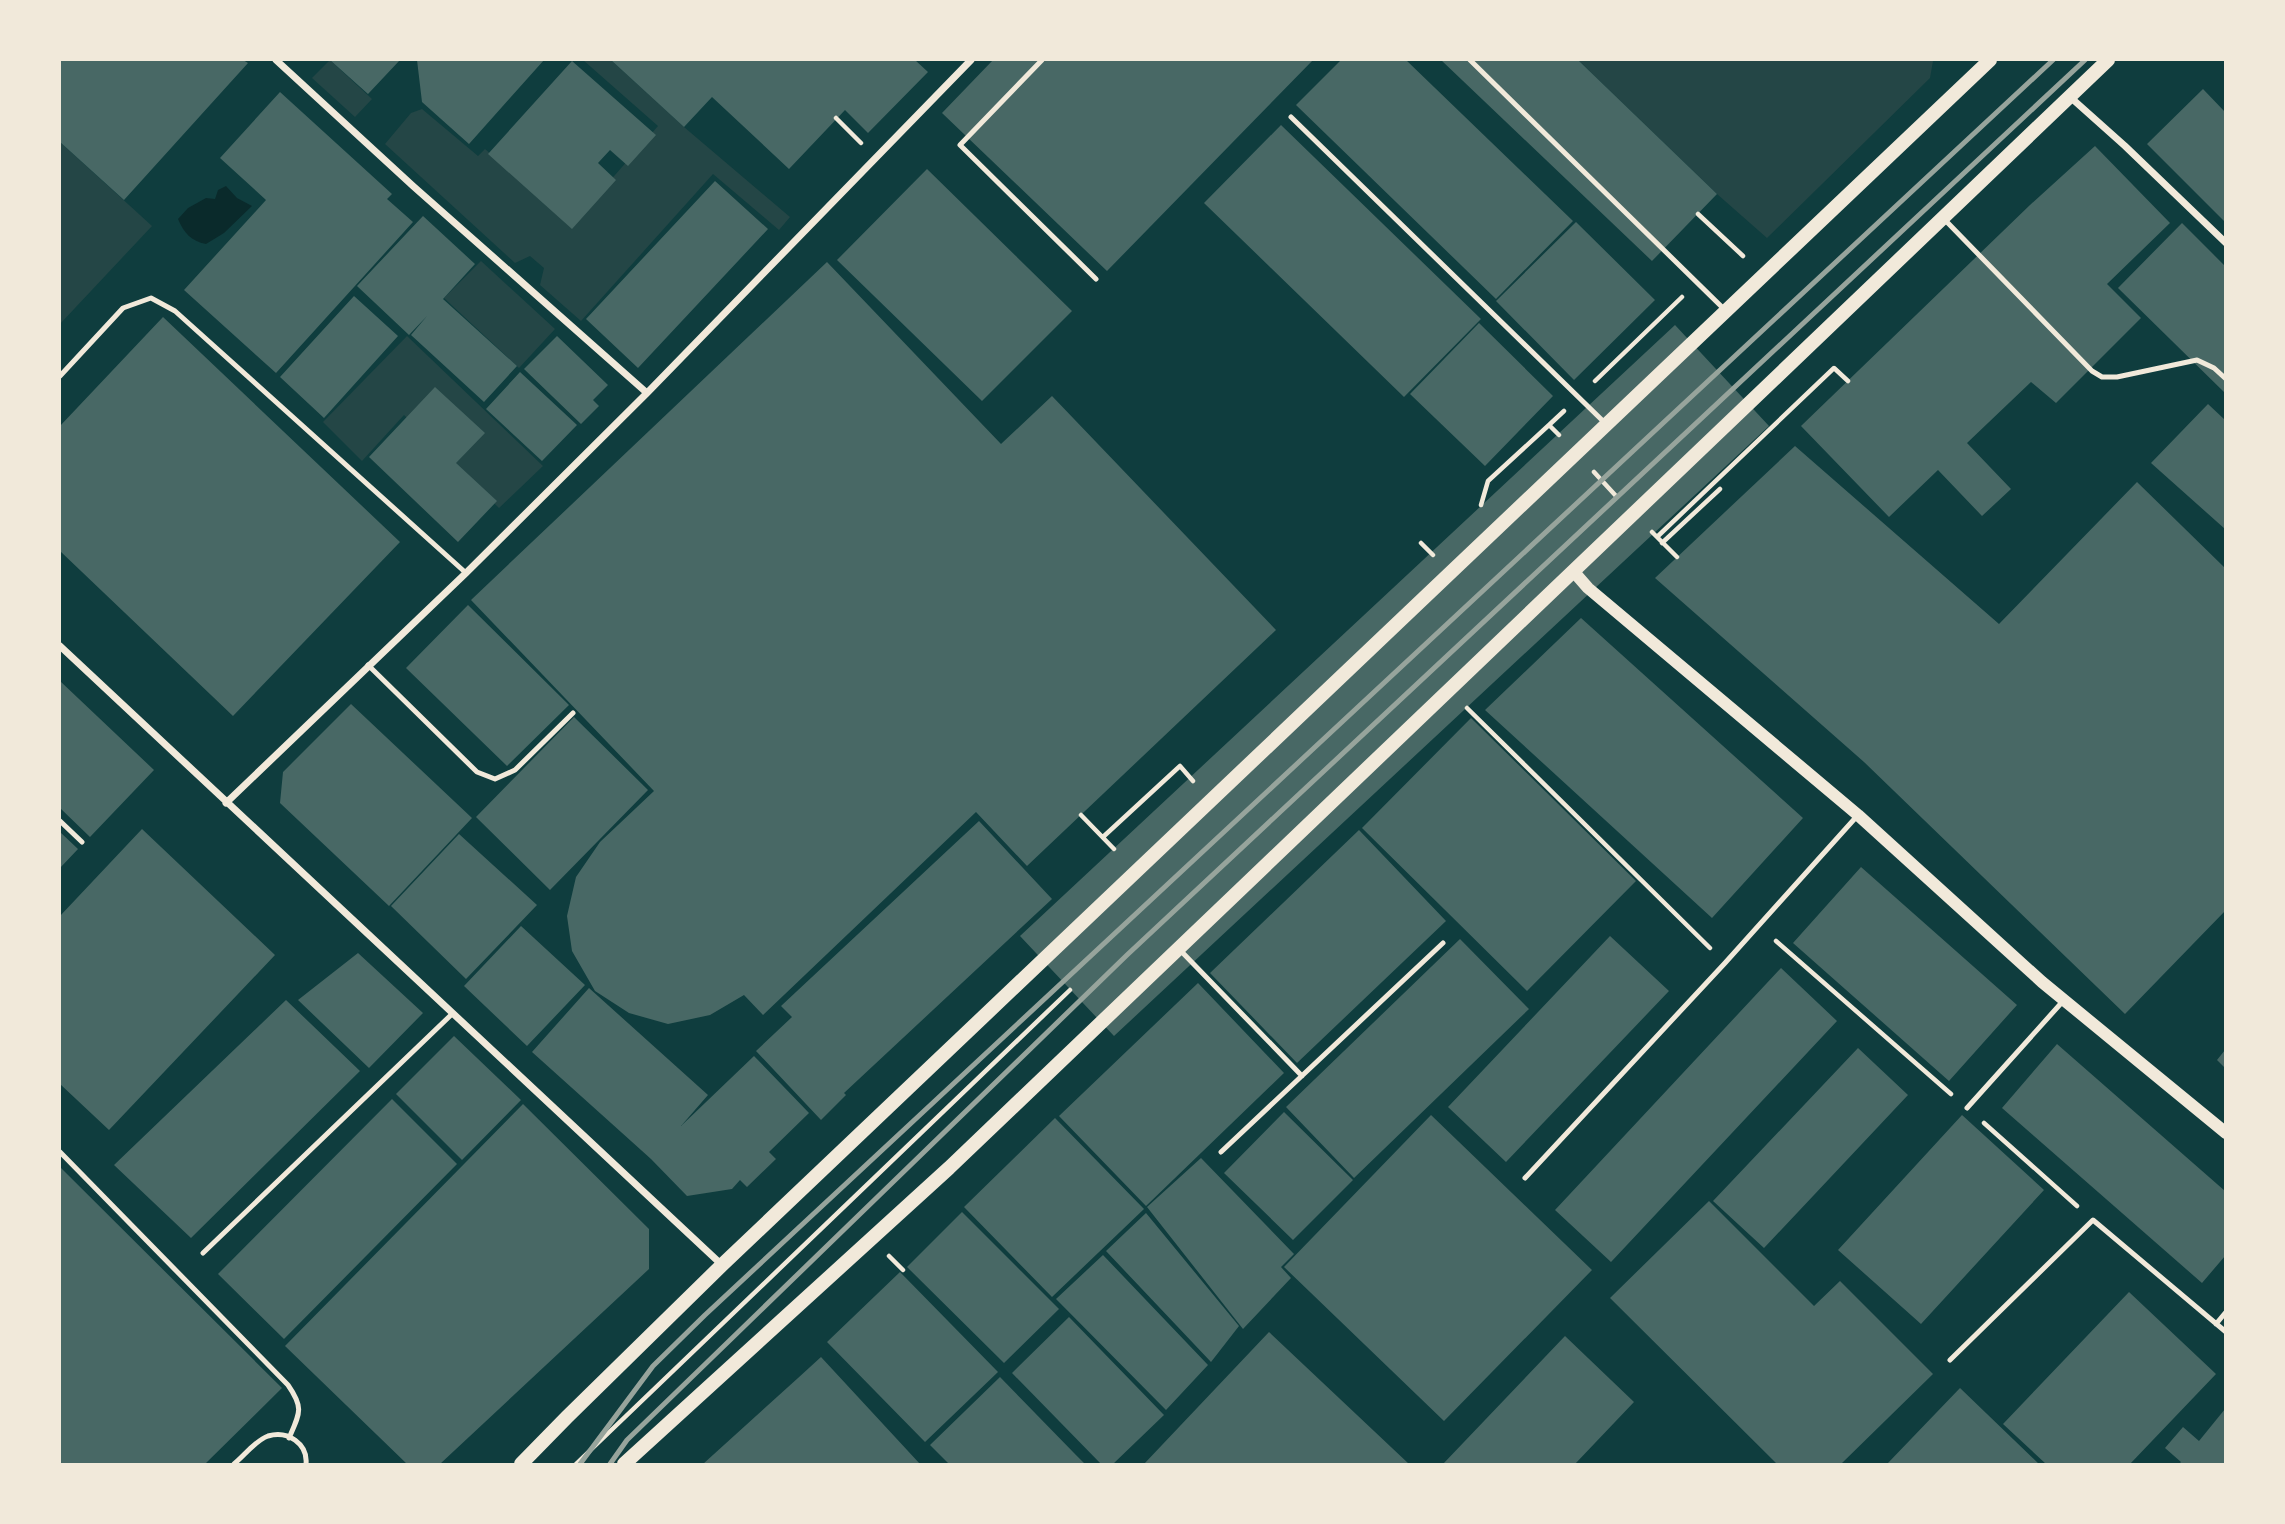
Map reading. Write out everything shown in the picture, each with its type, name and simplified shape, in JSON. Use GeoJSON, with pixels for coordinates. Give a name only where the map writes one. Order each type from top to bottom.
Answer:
{"type":"FeatureCollection","features":[{"type":"Feature","properties":{"kind":"main road"},"geometry":{"type":"LineString","coordinates":[[521,1465],[722,1265],[1990,60]]}},
{"type":"Feature","properties":{"kind":"main road"},"geometry":{"type":"LineString","coordinates":[[624,1465],[949,1168],[2108,60]]}},
{"type":"Feature","properties":{"kind":"street"},"geometry":{"type":"LineString","coordinates":[[276,60],[413,186],[647,393]]}},
{"type":"Feature","properties":{"kind":"street"},"geometry":{"type":"LineString","coordinates":[[226,803],[466,573],[647,393],[971,60]]}},
{"type":"Feature","properties":{"kind":"street"},"geometry":{"type":"LineString","coordinates":[[2069,96],[2225,243]]}},
{"type":"Feature","properties":{"kind":"street"},"geometry":{"type":"LineString","coordinates":[[1574,572],[1588,588],[1858,815],[2064,1000],[2225,1133]]}},
{"type":"Feature","properties":{"kind":"street"},"geometry":{"type":"LineString","coordinates":[[60,646],[722,1265]]}},
{"type":"Feature","properties":{"kind":"lane"},"geometry":{"type":"LineString","coordinates":[[1042,60],[960,145],[1096,279]]}},
{"type":"Feature","properties":{"kind":"lane"},"geometry":{"type":"LineString","coordinates":[[1470,60],[1726,311]]}},
{"type":"Feature","properties":{"kind":"lane"},"geometry":{"type":"LineString","coordinates":[[1291,117],[1605,424]]}},
{"type":"Feature","properties":{"kind":"lane"},"geometry":{"type":"LineString","coordinates":[[1943,218],[2092,371],[2102,377],[2117,377],[2197,360],[2214,368],[2225,379]]}},
{"type":"Feature","properties":{"kind":"lane"},"geometry":{"type":"LineString","coordinates":[[60,376],[123,308],[151,298],[175,311],[466,573]]}},
{"type":"Feature","properties":{"kind":"lane"},"geometry":{"type":"LineString","coordinates":[[368,666],[477,772],[495,779],[515,770],[573,713]]}},
{"type":"Feature","properties":{"kind":"lane"},"geometry":{"type":"LineString","coordinates":[[1525,1178],[1858,815]]}},
{"type":"Feature","properties":{"kind":"lane"},"geometry":{"type":"LineString","coordinates":[[60,821],[82,842]]}},
{"type":"Feature","properties":{"kind":"lane"},"geometry":{"type":"LineString","coordinates":[[1221,1152],[1443,943]]}},
{"type":"Feature","properties":{"kind":"lane"},"geometry":{"type":"LineString","coordinates":[[1179,948],[1302,1076]]}},
{"type":"Feature","properties":{"kind":"lane"},"geometry":{"type":"LineString","coordinates":[[1966,1108],[2064,1000]]}},
{"type":"Feature","properties":{"kind":"lane"},"geometry":{"type":"LineString","coordinates":[[203,1253],[452,1014]]}},
{"type":"Feature","properties":{"kind":"lane"},"geometry":{"type":"LineString","coordinates":[[60,1152],[289,1385],[298,1399],[301,1412],[289,1438]]}},
{"type":"Feature","properties":{"kind":"lane"},"geometry":{"type":"LineString","coordinates":[[1950,1360],[2093,1220],[2225,1332]]}},
{"type":"Feature","properties":{"kind":"lane"},"geometry":{"type":"LineString","coordinates":[[2216,1324],[2225,1312]]}},
{"type":"Feature","properties":{"kind":"lane"},"geometry":{"type":"LineString","coordinates":[[234,1465],[267,1436],[282,1434],[296,1440],[303,1448],[306,1465]]}},
{"type":"Feature","properties":{"kind":"path"},"geometry":{"type":"LineString","coordinates":[[836,118],[866,148]]}},
{"type":"Feature","properties":{"kind":"path"},"geometry":{"type":"LineString","coordinates":[[1698,214],[1746,259]]}},
{"type":"Feature","properties":{"kind":"path"},"geometry":{"type":"LineString","coordinates":[[1657,537],[1834,368],[1848,381]]}},
{"type":"Feature","properties":{"kind":"path"},"geometry":{"type":"LineString","coordinates":[[1480,508],[1489,481],[1549,425]]}},
{"type":"Feature","properties":{"kind":"path"},"geometry":{"type":"LineString","coordinates":[[1662,543],[1720,489]]}},
{"type":"Feature","properties":{"kind":"path"},"geometry":{"type":"LineString","coordinates":[[1421,543],[1434,556]]}},
{"type":"Feature","properties":{"kind":"path"},"geometry":{"type":"LineString","coordinates":[[1449,691],[1725,963]]}},
{"type":"Feature","properties":{"kind":"path"},"geometry":{"type":"LineString","coordinates":[[1102,836],[1180,766],[1195,783]]}},
{"type":"Feature","properties":{"kind":"path"},"geometry":{"type":"LineString","coordinates":[[1081,815],[1114,849]]}},
{"type":"Feature","properties":{"kind":"path"},"geometry":{"type":"LineString","coordinates":[[1759,925],[2093,1220]]}},
{"type":"Feature","properties":{"kind":"path"},"geometry":{"type":"LineString","coordinates":[[576,1465],[1070,990]]}},
{"type":"Feature","properties":{"kind":"shaded area"},"geometry":{"type":"Polygon","coordinates":[[[330,60],[372,99],[355,117],[312,78],[330,60]]]}},
{"type":"Feature","properties":{"kind":"shaded area"},"geometry":{"type":"Polygon","coordinates":[[[583,60],[611,60],[684,127],[790,217],[779,230],[713,174],[581,321],[540,285],[544,268],[530,256],[515,263],[385,144],[411,113],[422,109],[478,156],[485,149],[572,224],[658,126],[583,60]]]}},
{"type":"Feature","properties":{"kind":"shaded area"},"geometry":{"type":"Polygon","coordinates":[[[1579,61],[1933,61],[1930,78],[1767,238],[1717,194],[1579,61]]]}},
{"type":"Feature","properties":{"kind":"shaded area"},"geometry":{"type":"Polygon","coordinates":[[[60,142],[152,226],[60,324],[60,142]]]}},
{"type":"Feature","properties":{"kind":"shaded area"},"geometry":{"type":"Polygon","coordinates":[[[226,186],[237,198],[252,206],[224,233],[206,244],[201,243],[186,232],[178,219],[188,208],[206,198],[215,199],[218,190],[226,186]]]}},
{"type":"Feature","properties":{"kind":"shaded area"},"geometry":{"type":"Polygon","coordinates":[[[481,261],[555,329],[519,368],[444,298],[481,261]]]}},
{"type":"Feature","properties":{"kind":"shaded area"},"geometry":{"type":"Polygon","coordinates":[[[407,336],[543,466],[499,508],[404,415],[362,461],[323,422],[407,336]]]}},
{"type":"Feature","properties":{"kind":"building"},"geometry":{"type":"Polygon","coordinates":[[[60,60],[243,60],[248,63],[124,200],[60,142],[60,60]]]}},
{"type":"Feature","properties":{"kind":"building"},"geometry":{"type":"Polygon","coordinates":[[[330,60],[400,60],[368,94],[330,60]]]}},
{"type":"Feature","properties":{"kind":"building"},"geometry":{"type":"Polygon","coordinates":[[[417,60],[544,60],[469,144],[422,102],[417,60]]]}},
{"type":"Feature","properties":{"kind":"building"},"geometry":{"type":"Polygon","coordinates":[[[611,60],[915,60],[928,72],[868,133],[845,110],[789,169],[712,97],[684,127],[611,60]]]}},
{"type":"Feature","properties":{"kind":"building"},"geometry":{"type":"Polygon","coordinates":[[[993,60],[1313,60],[1107,271],[942,113],[993,60]]]}},
{"type":"Feature","properties":{"kind":"building"},"geometry":{"type":"Polygon","coordinates":[[[1341,60],[1406,60],[1573,221],[1496,299],[1296,105],[1341,60]]]}},
{"type":"Feature","properties":{"kind":"building"},"geometry":{"type":"Polygon","coordinates":[[[1441,60],[1581,60],[1579,61],[1717,194],[1652,261],[1441,60]]]}},
{"type":"Feature","properties":{"kind":"building"},"geometry":{"type":"Polygon","coordinates":[[[572,61],[656,135],[628,166],[610,150],[598,163],[616,180],[572,229],[488,154],[572,61]]]}},
{"type":"Feature","properties":{"kind":"building"},"geometry":{"type":"Polygon","coordinates":[[[2203,89],[2225,112],[2225,222],[2147,144],[2203,89]]]}},
{"type":"Feature","properties":{"kind":"building"},"geometry":{"type":"Polygon","coordinates":[[[280,92],[392,194],[387,199],[413,222],[276,373],[184,290],[266,200],[220,158],[280,92]]]}},
{"type":"Feature","properties":{"kind":"building"},"geometry":{"type":"Polygon","coordinates":[[[1281,125],[1481,319],[1404,397],[1204,203],[1281,125]]]}},
{"type":"Feature","properties":{"kind":"building"},"geometry":{"type":"Polygon","coordinates":[[[2095,146],[2170,223],[2107,284],[2141,318],[2056,403],[2031,382],[1967,443],[2011,489],[1982,516],[1938,470],[1889,517],[1801,426],[2030,205],[2095,146]]]}},
{"type":"Feature","properties":{"kind":"building"},"geometry":{"type":"Polygon","coordinates":[[[927,169],[1072,311],[982,401],[837,260],[927,169]]]}},
{"type":"Feature","properties":{"kind":"building"},"geometry":{"type":"Polygon","coordinates":[[[715,181],[768,229],[638,368],[586,319],[715,181]]]}},
{"type":"Feature","properties":{"kind":"building"},"geometry":{"type":"Polygon","coordinates":[[[423,216],[475,264],[443,299],[517,366],[484,402],[411,335],[427,316],[409,335],[357,286],[423,216]]]}},
{"type":"Feature","properties":{"kind":"building"},"geometry":{"type":"Polygon","coordinates":[[[1576,222],[1655,300],[1574,380],[1496,301],[1576,222]]]}},
{"type":"Feature","properties":{"kind":"building"},"geometry":{"type":"Polygon","coordinates":[[[2182,223],[2225,266],[2225,393],[2118,288],[2182,223]]]}},
{"type":"Feature","properties":{"kind":"building"},"geometry":{"type":"Polygon","coordinates":[[[827,262],[1001,444],[1052,396],[1276,630],[1027,866],[976,812],[763,1015],[744,995],[710,1015],[668,1024],[629,1013],[595,991],[572,951],[567,916],[576,877],[600,842],[654,791],[471,600],[827,262]]]}},
{"type":"Feature","properties":{"kind":"building"},"geometry":{"type":"Polygon","coordinates":[[[354,296],[398,336],[324,418],[280,377],[354,296]]]}},
{"type":"Feature","properties":{"kind":"building"},"geometry":{"type":"Polygon","coordinates":[[[163,317],[400,542],[233,716],[60,551],[60,426],[163,317]]]}},
{"type":"Feature","properties":{"kind":"building"},"geometry":{"type":"Polygon","coordinates":[[[1479,323],[1553,396],[1485,466],[1410,394],[1479,323]]]}},
{"type":"Feature","properties":{"kind":"building"},"geometry":{"type":"Polygon","coordinates":[[[1675,325],[1769,426],[1114,1036],[1020,936],[1675,325]]]}},
{"type":"Feature","properties":{"kind":"building"},"geometry":{"type":"Polygon","coordinates":[[[557,336],[608,385],[593,400],[599,406],[581,424],[524,369],[557,336]]]}},
{"type":"Feature","properties":{"kind":"building"},"geometry":{"type":"Polygon","coordinates":[[[520,372],[577,425],[542,461],[486,409],[520,372]]]}},
{"type":"Feature","properties":{"kind":"building"},"geometry":{"type":"Polygon","coordinates":[[[435,387],[485,433],[456,463],[497,501],[458,542],[369,457],[435,387]]]}},
{"type":"Feature","properties":{"kind":"building"},"geometry":{"type":"Polygon","coordinates":[[[2208,404],[2225,420],[2225,529],[2151,463],[2208,404]]]}},
{"type":"Feature","properties":{"kind":"building"},"geometry":{"type":"Polygon","coordinates":[[[1795,446],[1999,624],[2137,482],[2225,568],[2225,911],[2125,1014],[1864,762],[1655,578],[1795,446]]]}},
{"type":"Feature","properties":{"kind":"building"},"geometry":{"type":"Polygon","coordinates":[[[468,605],[569,705],[507,766],[406,668],[468,605]]]}},
{"type":"Feature","properties":{"kind":"building"},"geometry":{"type":"Polygon","coordinates":[[[1581,618],[1803,818],[1712,918],[1485,710],[1581,618]]]}},
{"type":"Feature","properties":{"kind":"building"},"geometry":{"type":"Polygon","coordinates":[[[60,681],[154,770],[90,837],[60,808],[60,681]]]}},
{"type":"Feature","properties":{"kind":"building"},"geometry":{"type":"Polygon","coordinates":[[[351,704],[472,818],[389,906],[280,803],[283,772],[351,704]]]}},
{"type":"Feature","properties":{"kind":"building"},"geometry":{"type":"Polygon","coordinates":[[[574,717],[648,790],[550,890],[476,817],[574,717]]]}},
{"type":"Feature","properties":{"kind":"building"},"geometry":{"type":"Polygon","coordinates":[[[1471,718],[1636,881],[1527,991],[1362,828],[1471,718]]]}},
{"type":"Feature","properties":{"kind":"building"},"geometry":{"type":"Polygon","coordinates":[[[979,821],[1052,899],[844,1093],[846,1095],[821,1120],[756,1051],[792,1017],[781,1006],[979,821]]]}},
{"type":"Feature","properties":{"kind":"building"},"geometry":{"type":"Polygon","coordinates":[[[142,829],[275,955],[109,1130],[60,1084],[60,916],[142,829]]]}},
{"type":"Feature","properties":{"kind":"building"},"geometry":{"type":"Polygon","coordinates":[[[1359,830],[1446,921],[1297,1063],[1210,973],[1359,830]]]}},
{"type":"Feature","properties":{"kind":"building"},"geometry":{"type":"Polygon","coordinates":[[[60,832],[78,849],[60,868],[60,832]]]}},
{"type":"Feature","properties":{"kind":"building"},"geometry":{"type":"Polygon","coordinates":[[[459,834],[537,905],[466,979],[391,906],[459,834]]]}},
{"type":"Feature","properties":{"kind":"building"},"geometry":{"type":"Polygon","coordinates":[[[1861,867],[2017,1005],[1949,1081],[1793,943],[1861,867]]]}},
{"type":"Feature","properties":{"kind":"building"},"geometry":{"type":"Polygon","coordinates":[[[521,926],[585,985],[527,1046],[464,986],[521,926]]]}},
{"type":"Feature","properties":{"kind":"building"},"geometry":{"type":"Polygon","coordinates":[[[1610,936],[1669,991],[1506,1162],[1448,1107],[1610,936]]]}},
{"type":"Feature","properties":{"kind":"building"},"geometry":{"type":"Polygon","coordinates":[[[1460,939],[1529,1009],[1354,1178],[1286,1107],[1460,939]]]}},
{"type":"Feature","properties":{"kind":"building"},"geometry":{"type":"Polygon","coordinates":[[[358,953],[423,1013],[369,1068],[298,1000],[358,953]]]}},
{"type":"Feature","properties":{"kind":"building"},"geometry":{"type":"Polygon","coordinates":[[[1781,968],[1837,1021],[1611,1262],[1555,1210],[1781,968]]]}},
{"type":"Feature","properties":{"kind":"building"},"geometry":{"type":"Polygon","coordinates":[[[1198,983],[1284,1073],[1146,1206],[1059,1116],[1198,983]]]}},
{"type":"Feature","properties":{"kind":"building"},"geometry":{"type":"Polygon","coordinates":[[[589,988],[708,1095],[681,1126],[754,1056],[809,1113],[769,1152],[776,1159],[747,1187],[740,1180],[732,1189],[687,1196],[651,1159],[532,1052],[589,988]]]}},
{"type":"Feature","properties":{"kind":"building"},"geometry":{"type":"Polygon","coordinates":[[[286,1000],[360,1071],[191,1238],[114,1165],[286,1000]]]}},
{"type":"Feature","properties":{"kind":"building"},"geometry":{"type":"Polygon","coordinates":[[[454,1036],[521,1100],[462,1160],[396,1094],[454,1036]]]}},
{"type":"Feature","properties":{"kind":"building"},"geometry":{"type":"Polygon","coordinates":[[[2057,1044],[2225,1191],[2225,1256],[2202,1283],[2002,1108],[2057,1044]]]}},
{"type":"Feature","properties":{"kind":"building"},"geometry":{"type":"Polygon","coordinates":[[[1858,1048],[1908,1095],[1764,1248],[1713,1201],[1858,1048]]]}},
{"type":"Feature","properties":{"kind":"building"},"geometry":{"type":"Polygon","coordinates":[[[2225,1050],[2225,1068],[2217,1060],[2225,1050]]]}},
{"type":"Feature","properties":{"kind":"building"},"geometry":{"type":"Polygon","coordinates":[[[392,1099],[457,1164],[284,1339],[218,1274],[392,1099]]]}},
{"type":"Feature","properties":{"kind":"building"},"geometry":{"type":"Polygon","coordinates":[[[523,1104],[649,1229],[649,1269],[440,1464],[407,1464],[285,1346],[523,1104]]]}},
{"type":"Feature","properties":{"kind":"building"},"geometry":{"type":"Polygon","coordinates":[[[1284,1112],[1353,1180],[1293,1240],[1224,1173],[1284,1112]]]}},
{"type":"Feature","properties":{"kind":"building"},"geometry":{"type":"Polygon","coordinates":[[[1431,1115],[1592,1270],[1444,1421],[1284,1267],[1431,1115]]]}},
{"type":"Feature","properties":{"kind":"building"},"geometry":{"type":"Polygon","coordinates":[[[1962,1115],[2044,1190],[1921,1324],[1838,1250],[1962,1115]]]}},
{"type":"Feature","properties":{"kind":"building"},"geometry":{"type":"Polygon","coordinates":[[[1055,1118],[1144,1209],[1052,1297],[964,1207],[1055,1118]]]}},
{"type":"Feature","properties":{"kind":"building"},"geometry":{"type":"Polygon","coordinates":[[[1201,1158],[1294,1254],[1281,1267],[1291,1278],[1243,1329],[1147,1207],[1201,1158]]]}},
{"type":"Feature","properties":{"kind":"building"},"geometry":{"type":"Polygon","coordinates":[[[60,1167],[282,1388],[205,1464],[60,1464],[60,1167]]]}},
{"type":"Feature","properties":{"kind":"building"},"geometry":{"type":"Polygon","coordinates":[[[1709,1201],[1814,1306],[1840,1281],[1933,1374],[1841,1464],[1777,1464],[1610,1298],[1709,1201]]]}},
{"type":"Feature","properties":{"kind":"building"},"geometry":{"type":"Polygon","coordinates":[[[962,1212],[1059,1309],[1004,1363],[907,1267],[962,1212]]]}},
{"type":"Feature","properties":{"kind":"building"},"geometry":{"type":"Polygon","coordinates":[[[1146,1213],[1239,1326],[1211,1362],[1106,1251],[1146,1213]]]}},
{"type":"Feature","properties":{"kind":"building"},"geometry":{"type":"Polygon","coordinates":[[[1103,1255],[1208,1365],[1166,1410],[1056,1299],[1103,1255]]]}},
{"type":"Feature","properties":{"kind":"building"},"geometry":{"type":"Polygon","coordinates":[[[900,1272],[998,1372],[925,1442],[827,1342],[900,1272]]]}},
{"type":"Feature","properties":{"kind":"building"},"geometry":{"type":"Polygon","coordinates":[[[2129,1292],[2216,1374],[2130,1464],[2046,1464],[2003,1424],[2129,1292]]]}},
{"type":"Feature","properties":{"kind":"building"},"geometry":{"type":"Polygon","coordinates":[[[1069,1317],[1164,1415],[1113,1464],[1101,1464],[1012,1373],[1069,1317]]]}},
{"type":"Feature","properties":{"kind":"building"},"geometry":{"type":"Polygon","coordinates":[[[1269,1332],[1409,1464],[1144,1464],[1269,1332]]]}},
{"type":"Feature","properties":{"kind":"building"},"geometry":{"type":"Polygon","coordinates":[[[1565,1336],[1634,1402],[1575,1464],[1443,1464],[1565,1336]]]}},
{"type":"Feature","properties":{"kind":"building"},"geometry":{"type":"Polygon","coordinates":[[[821,1357],[920,1464],[703,1464],[798,1378],[821,1357]]]}},
{"type":"Feature","properties":{"kind":"building"},"geometry":{"type":"Polygon","coordinates":[[[1000,1377],[1085,1464],[949,1464],[930,1445],[1000,1377]]]}},
{"type":"Feature","properties":{"kind":"building"},"geometry":{"type":"Polygon","coordinates":[[[1960,1388],[2039,1464],[1887,1464],[1960,1388]]]}},
{"type":"Feature","properties":{"kind":"building"},"geometry":{"type":"Polygon","coordinates":[[[2225,1409],[2225,1464],[2179,1464],[2181,1462],[2165,1448],[2183,1427],[2199,1441],[2225,1409]]]}},
{"type":"Feature","properties":{"kind":"railway"},"geometry":{"type":"LineString","coordinates":[[580,1464],[653,1366],[705,1315],[2053,60]]}},
{"type":"Feature","properties":{"kind":"railway"},"geometry":{"type":"LineString","coordinates":[[610,1464],[627,1440],[1127,955],[2085,60]]}}]}
